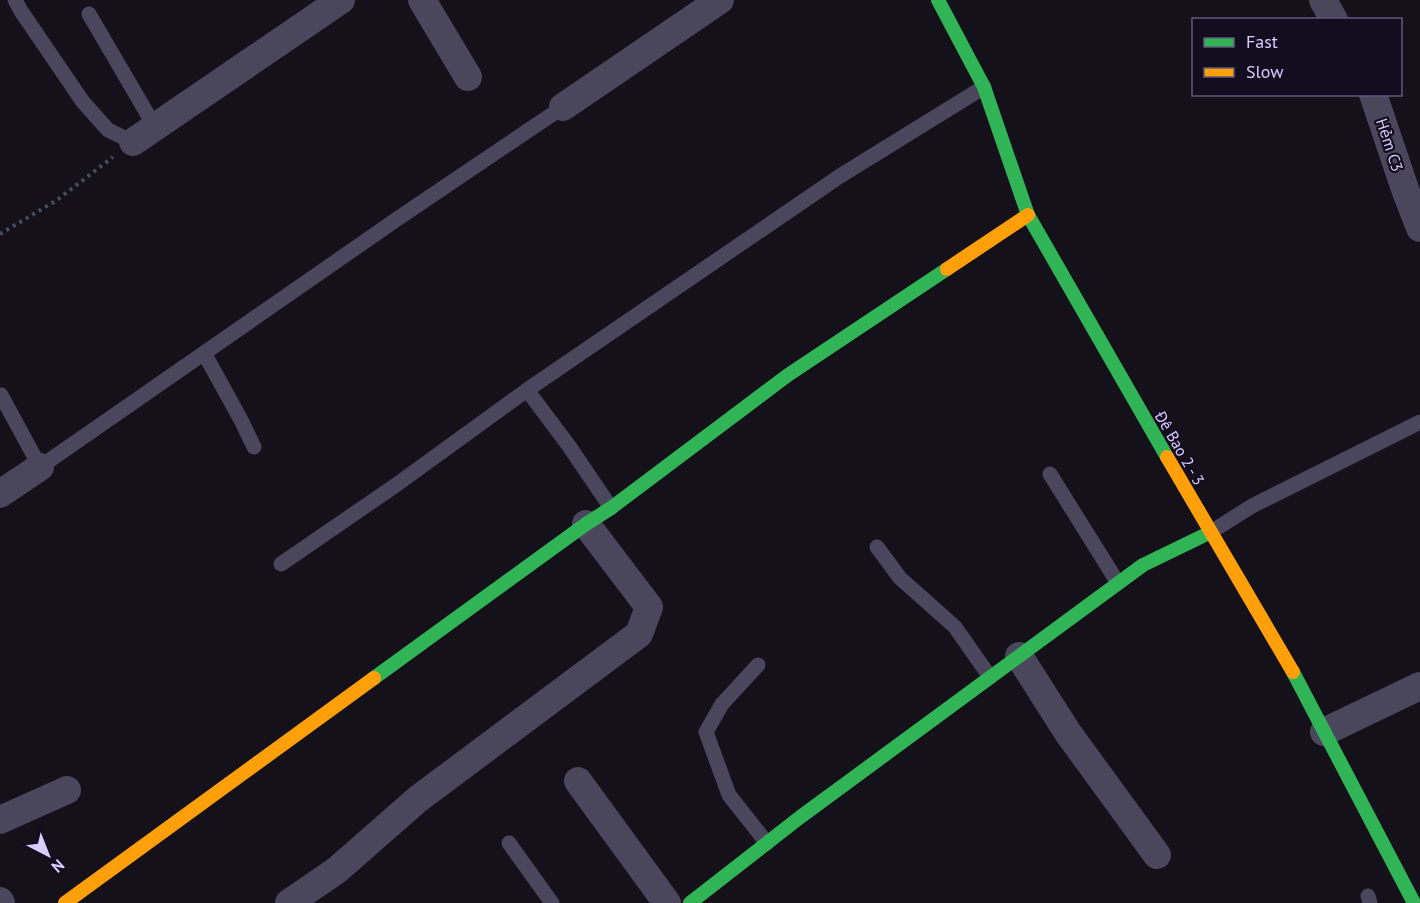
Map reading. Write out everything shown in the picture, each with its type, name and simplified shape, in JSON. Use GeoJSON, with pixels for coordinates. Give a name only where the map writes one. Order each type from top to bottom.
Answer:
{"type":"FeatureCollection","features":[{"type":"Feature","properties":{"kind":"street"},"geometry":{"type":"LineString","coordinates":[[144,134],[341,0]]}},
{"type":"Feature","properties":{"kind":"street"},"geometry":{"type":"LineString","coordinates":[[422,0],[468,77]]}},
{"type":"Feature","properties":{"kind":"street"},"geometry":{"type":"LineString","coordinates":[[563,107],[720,0]]}},
{"type":"Feature","properties":{"kind":"street","name":"Đê Bao 2 - 3"},"geometry":{"type":"LineString","coordinates":[[938,0],[984,87],[1028,215],[1121,379],[1292,670],[1414,903]]}},
{"type":"Feature","properties":{"kind":"street"},"geometry":{"type":"LineString","coordinates":[[1323,0],[1333,18]]}},
{"type":"Feature","properties":{"kind":"street","name":"Hẻm C3"},"geometry":{"type":"LineString","coordinates":[[1374,96],[1420,228]]}},
{"type":"Feature","properties":{"kind":"street"},"geometry":{"type":"LineString","coordinates":[[65,903],[611,508],[788,375],[1028,215]]}},
{"type":"Feature","properties":{"kind":"street"},"geometry":{"type":"LineString","coordinates":[[0,494],[40,467]]}},
{"type":"Feature","properties":{"kind":"street"},"geometry":{"type":"LineString","coordinates":[[289,903],[337,870],[418,799],[639,634],[649,607],[586,524]]}},
{"type":"Feature","properties":{"kind":"street"},"geometry":{"type":"LineString","coordinates":[[690,903],[990,676],[1143,565],[1211,532]]}},
{"type":"Feature","properties":{"kind":"street"},"geometry":{"type":"LineString","coordinates":[[1018,656],[1068,733],[1157,855]]}},
{"type":"Feature","properties":{"kind":"street"},"geometry":{"type":"LineString","coordinates":[[1324,732],[1420,686]]}},
{"type":"Feature","properties":{"kind":"street"},"geometry":{"type":"LineString","coordinates":[[578,781],[668,903]]}},
{"type":"Feature","properties":{"kind":"street"},"geometry":{"type":"LineString","coordinates":[[0,820],[67,790]]}},
{"type":"Feature","properties":{"kind":"lane"},"geometry":{"type":"LineString","coordinates":[[15,0],[83,102],[108,130],[144,134]]}},
{"type":"Feature","properties":{"kind":"lane"},"geometry":{"type":"LineString","coordinates":[[89,14],[144,134]]}},
{"type":"Feature","properties":{"kind":"lane"},"geometry":{"type":"LineString","coordinates":[[281,564],[396,485],[527,390],[840,176],[984,87]]}},
{"type":"Feature","properties":{"kind":"lane"},"geometry":{"type":"LineString","coordinates":[[1,395],[40,467],[563,107]]}},
{"type":"Feature","properties":{"kind":"lane"},"geometry":{"type":"LineString","coordinates":[[204,353],[254,447]]}},
{"type":"Feature","properties":{"kind":"lane"},"geometry":{"type":"LineString","coordinates":[[527,390],[611,508]]}},
{"type":"Feature","properties":{"kind":"lane"},"geometry":{"type":"LineString","coordinates":[[1211,532],[1252,506],[1420,422]]}},
{"type":"Feature","properties":{"kind":"lane"},"geometry":{"type":"LineString","coordinates":[[1050,474],[1118,583]]}},
{"type":"Feature","properties":{"kind":"lane"},"geometry":{"type":"LineString","coordinates":[[877,547],[900,578],[955,627],[990,676]]}},
{"type":"Feature","properties":{"kind":"lane"},"geometry":{"type":"LineString","coordinates":[[758,665],[722,704],[706,732],[729,795],[767,843]]}},
{"type":"Feature","properties":{"kind":"lane"},"geometry":{"type":"LineString","coordinates":[[509,843],[552,903]]}},
{"type":"Feature","properties":{"kind":"path"},"geometry":{"type":"LineString","coordinates":[[0,234],[57,200],[144,134]]}},
{"type":"Feature","properties":{"kind":"traffic: fast"},"geometry":{"type":"LineString","coordinates":[[938,0],[984,87],[1028,215],[1167,457]]}},
{"type":"Feature","properties":{"kind":"traffic: fast"},"geometry":{"type":"LineString","coordinates":[[374,678],[611,508],[788,375],[947,269]]}},
{"type":"Feature","properties":{"kind":"traffic: fast"},"geometry":{"type":"LineString","coordinates":[[690,903],[799,818],[1143,565],[1211,532]]}},
{"type":"Feature","properties":{"kind":"traffic: fast"},"geometry":{"type":"LineString","coordinates":[[1293,672],[1414,903]]}},
{"type":"Feature","properties":{"kind":"traffic: slow"},"geometry":{"type":"LineString","coordinates":[[947,269],[1028,215]]}},
{"type":"Feature","properties":{"kind":"traffic: slow"},"geometry":{"type":"LineString","coordinates":[[1167,457],[1293,672]]}},
{"type":"Feature","properties":{"kind":"traffic: slow"},"geometry":{"type":"LineString","coordinates":[[65,903],[374,678]]}}]}
